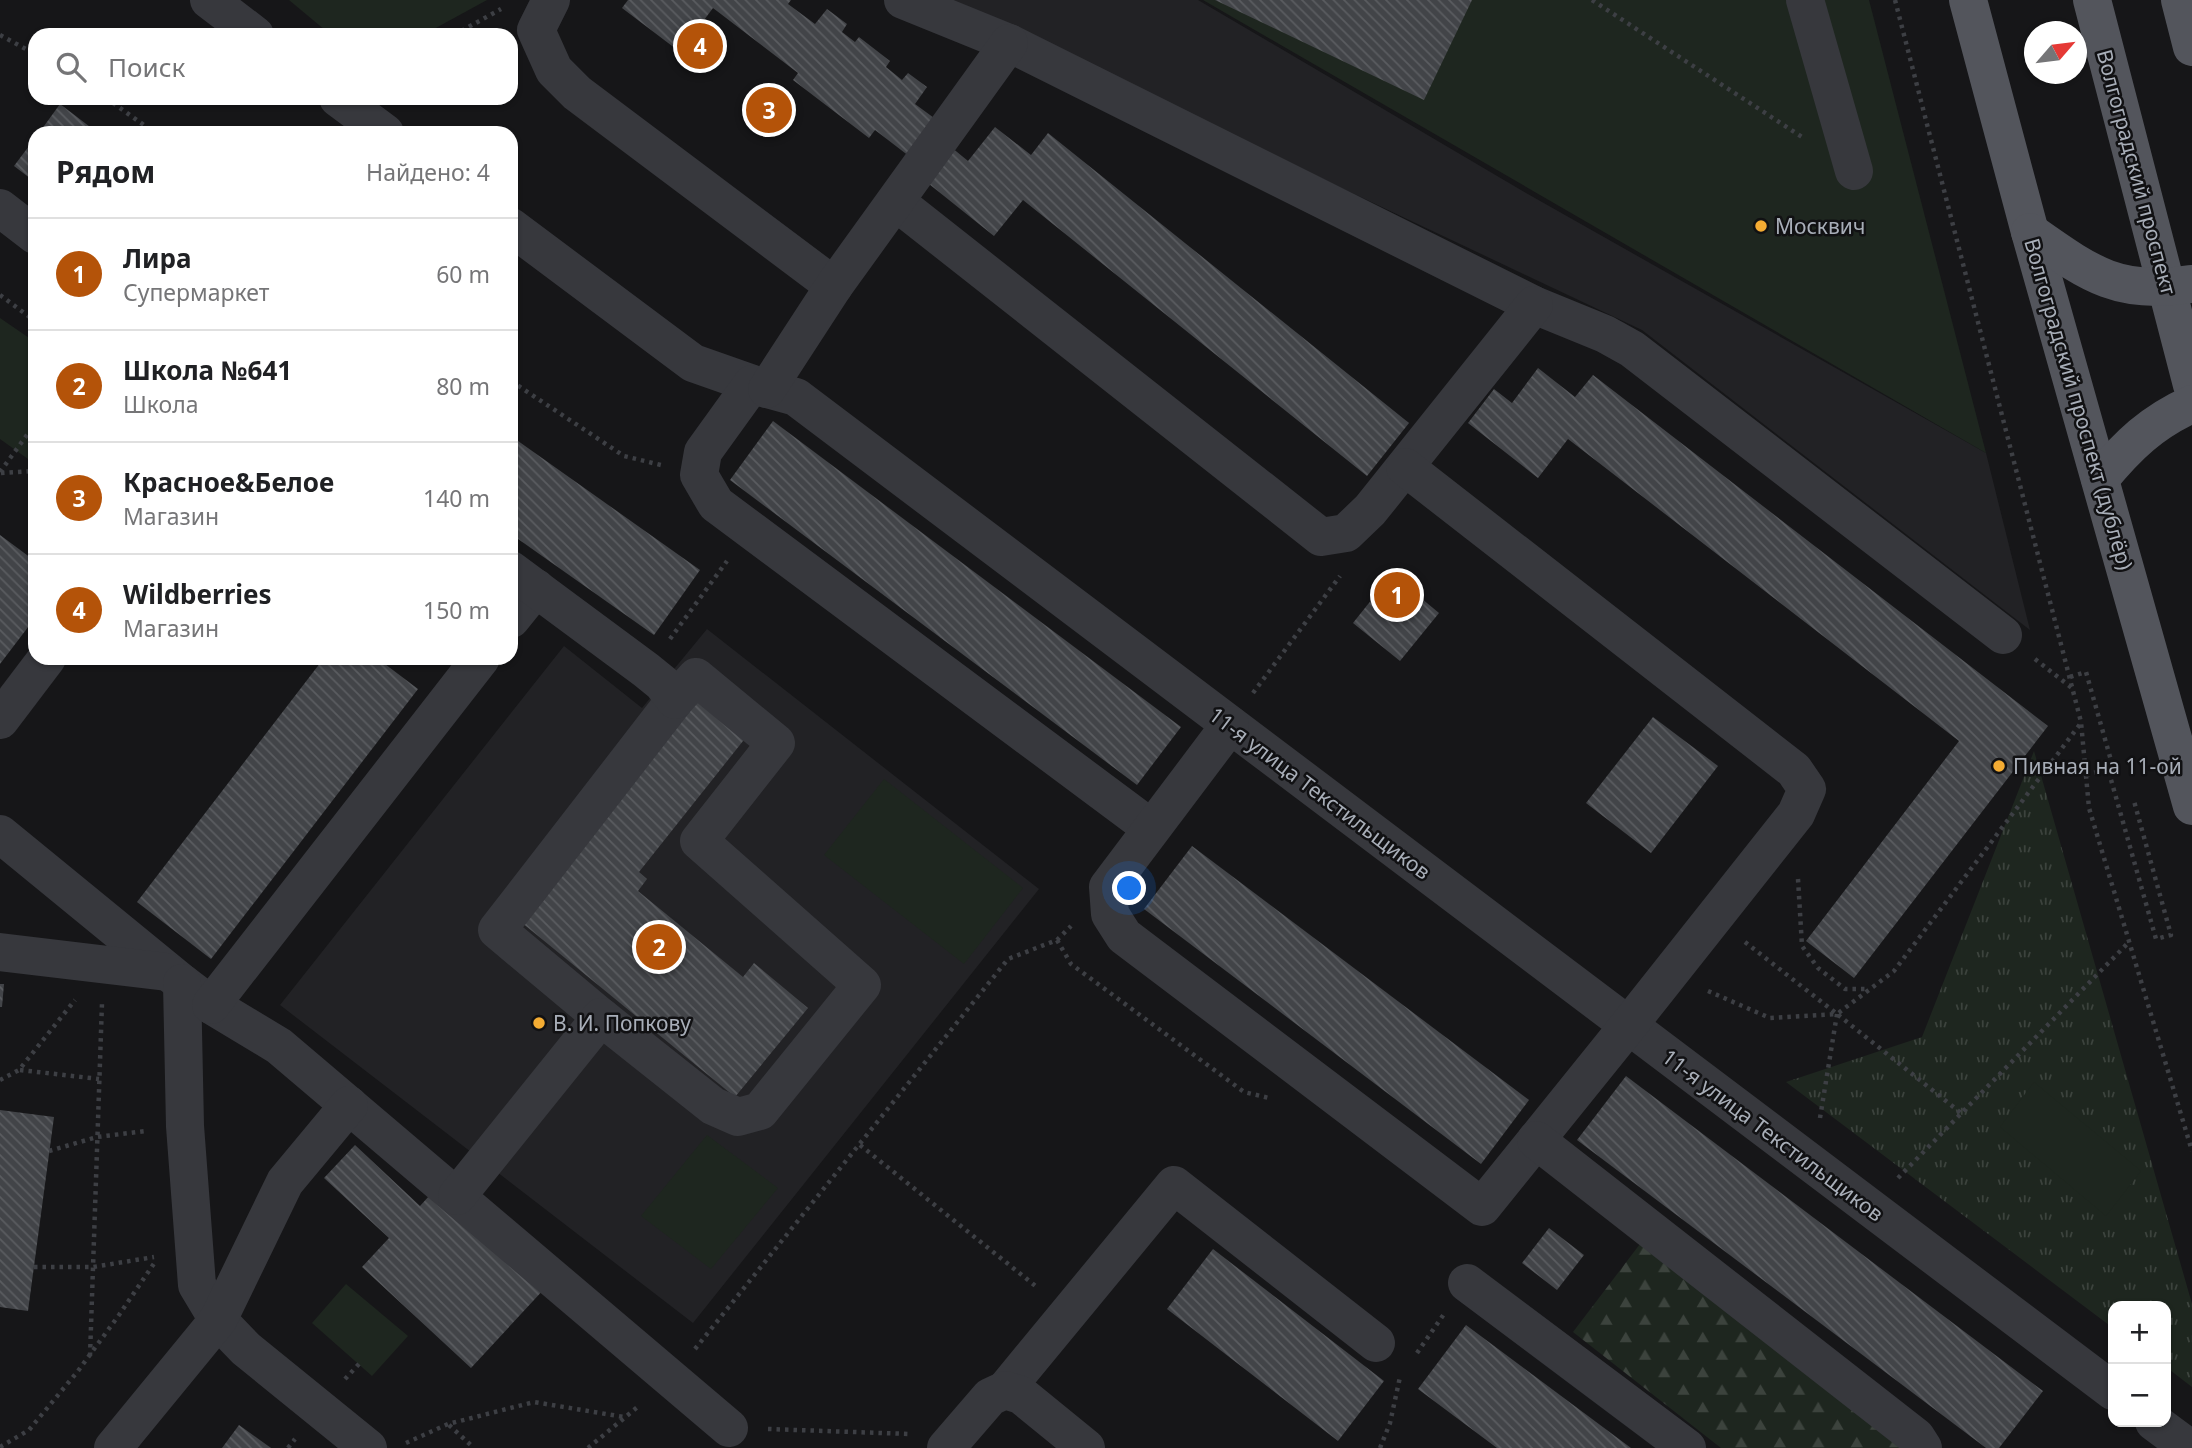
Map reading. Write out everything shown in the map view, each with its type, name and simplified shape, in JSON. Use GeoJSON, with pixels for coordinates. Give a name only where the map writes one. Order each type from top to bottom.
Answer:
{"type":"FeatureCollection","features":[{"type":"Feature","properties":{"kind":"main road","name":"Волгоградский проспект (дублёр)"},"geometry":{"type":"LineString","coordinates":[[1968,0],[2030,232],[2192,806]]}},
{"type":"Feature","properties":{"kind":"main road","name":"Волгоградский проспект"},"geometry":{"type":"LineString","coordinates":[[2092,0],[2192,384]]}},
{"type":"Feature","properties":{"kind":"main road"},"geometry":{"type":"LineString","coordinates":[[2180,0],[2192,47]]}},
{"type":"Feature","properties":{"kind":"main road"},"geometry":{"type":"LineString","coordinates":[[2030,232],[2083,269],[2124,285],[2169,288],[2192,284]]}},
{"type":"Feature","properties":{"kind":"main road"},"geometry":{"type":"LineString","coordinates":[[2101,480],[2121,453],[2144,432],[2192,404]]}},
{"type":"Feature","properties":{"kind":"street"},"geometry":{"type":"LineString","coordinates":[[209,0],[246,28]]}},
{"type":"Feature","properties":{"kind":"street"},"geometry":{"type":"LineString","coordinates":[[551,0],[536,30],[554,70],[577,93],[834,285]]}},
{"type":"Feature","properties":{"kind":"street"},"geometry":{"type":"LineString","coordinates":[[903,0],[1009,43],[1534,305],[1605,334],[1632,349],[2003,635]]}},
{"type":"Feature","properties":{"kind":"street"},"geometry":{"type":"LineString","coordinates":[[1804,0],[1854,171]]}},
{"type":"Feature","properties":{"kind":"street"},"geometry":{"type":"LineString","coordinates":[[1009,43],[834,285],[772,390],[703,452],[699,475],[716,504],[1151,828]]}},
{"type":"Feature","properties":{"kind":"street"},"geometry":{"type":"LineString","coordinates":[[347,105],[376,126]]}},
{"type":"Feature","properties":{"kind":"street"},"geometry":{"type":"LineString","coordinates":[[895,202],[1321,537],[1346,533],[1370,510],[1534,305]]}},
{"type":"Feature","properties":{"kind":"street"},"geometry":{"type":"LineString","coordinates":[[0,208],[28,230]]}},
{"type":"Feature","properties":{"kind":"street","name":"11-я улица Текстильщиков"},"geometry":{"type":"LineString","coordinates":[[518,233],[692,363],[772,390],[1230,725],[2108,1387]]}},
{"type":"Feature","properties":{"kind":"street"},"geometry":{"type":"LineString","coordinates":[[1230,725],[1108,887],[1110,914],[1124,936],[1482,1207],[1796,814],[1807,789],[1794,770],[1405,467]]}},
{"type":"Feature","properties":{"kind":"street"},"geometry":{"type":"LineString","coordinates":[[518,596],[523,579],[646,670],[662,683],[675,700]]}},
{"type":"Feature","properties":{"kind":"street"},"geometry":{"type":"LineString","coordinates":[[0,720],[42,665]]}},
{"type":"Feature","properties":{"kind":"street"},"geometry":{"type":"LineString","coordinates":[[368,1448],[246,1349],[218,1320],[197,1284],[185,1126],[187,987],[475,665]]}},
{"type":"Feature","properties":{"kind":"street"},"geometry":{"type":"LineString","coordinates":[[696,677],[776,743],[699,841],[862,985],[760,1111],[738,1117],[713,1106],[601,1017],[497,930],[675,700],[696,677]]}},
{"type":"Feature","properties":{"kind":"street"},"geometry":{"type":"LineString","coordinates":[[0,834],[187,987],[279,1046],[729,1428]]}},
{"type":"Feature","properties":{"kind":"street"},"geometry":{"type":"LineString","coordinates":[[0,951],[104,964],[187,987]]}},
{"type":"Feature","properties":{"kind":"street"},"geometry":{"type":"LineString","coordinates":[[457,1196],[601,1017]]}},
{"type":"Feature","properties":{"kind":"street"},"geometry":{"type":"LineString","coordinates":[[113,1448],[218,1320],[285,1182],[349,1105]]}},
{"type":"Feature","properties":{"kind":"street"},"geometry":{"type":"LineString","coordinates":[[1536,1140],[1916,1437],[1923,1448]]}},
{"type":"Feature","properties":{"kind":"street"},"geometry":{"type":"LineString","coordinates":[[952,1442],[990,1397],[1005,1390],[1174,1185],[1376,1343]]}},
{"type":"Feature","properties":{"kind":"street"},"geometry":{"type":"LineString","coordinates":[[1467,1283],[1687,1448]]}},
{"type":"Feature","properties":{"kind":"street"},"geometry":{"type":"LineString","coordinates":[[1005,1390],[1021,1395],[1086,1448]]}},
{"type":"Feature","properties":{"kind":"street"},"geometry":{"type":"LineString","coordinates":[[2161,1427],[2189,1448]]}},
{"type":"Feature","properties":{"kind":"path"},"geometry":{"type":"LineString","coordinates":[[1592,0],[1854,171]]}},
{"type":"Feature","properties":{"kind":"path"},"geometry":{"type":"LineString","coordinates":[[1895,0],[2073,688],[2081,722],[2089,808],[2192,1151]]}},
{"type":"Feature","properties":{"kind":"path"},"geometry":{"type":"LineString","coordinates":[[467,28],[507,6]]}},
{"type":"Feature","properties":{"kind":"path"},"geometry":{"type":"LineString","coordinates":[[0,35],[28,50]]}},
{"type":"Feature","properties":{"kind":"path"},"geometry":{"type":"LineString","coordinates":[[116,105],[145,126]]}},
{"type":"Feature","properties":{"kind":"path"},"geometry":{"type":"LineString","coordinates":[[0,295],[28,315]]}},
{"type":"Feature","properties":{"kind":"path"},"geometry":{"type":"LineString","coordinates":[[518,386],[624,456],[699,475]]}},
{"type":"Feature","properties":{"kind":"path"},"geometry":{"type":"LineString","coordinates":[[0,473],[28,434]]}},
{"type":"Feature","properties":{"kind":"path"},"geometry":{"type":"LineString","coordinates":[[0,473],[28,471]]}},
{"type":"Feature","properties":{"kind":"path"},"geometry":{"type":"LineString","coordinates":[[646,670],[751,529]]}},
{"type":"Feature","properties":{"kind":"path"},"geometry":{"type":"LineString","coordinates":[[1252,694],[1348,566],[1346,533]]}},
{"type":"Feature","properties":{"kind":"path"},"geometry":{"type":"LineString","coordinates":[[2003,635],[2073,688]]}},
{"type":"Feature","properties":{"kind":"path"},"geometry":{"type":"LineString","coordinates":[[2070,677],[2086,672],[2114,771]]}},
{"type":"Feature","properties":{"kind":"path"},"geometry":{"type":"LineString","coordinates":[[1670,974],[1770,1018],[1837,1014],[1894,971],[2081,722]]}},
{"type":"Feature","properties":{"kind":"path"},"geometry":{"type":"LineString","coordinates":[[2086,775],[2108,769],[2157,939],[2171,935],[2134,802]]}},
{"type":"Feature","properties":{"kind":"path"},"geometry":{"type":"LineString","coordinates":[[1796,814],[1802,946],[1818,968],[1845,989],[1869,989]]}},
{"type":"Feature","properties":{"kind":"path"},"geometry":{"type":"LineString","coordinates":[[1713,918],[1961,1113]]}},
{"type":"Feature","properties":{"kind":"path"},"geometry":{"type":"LineString","coordinates":[[588,1448],[672,1378],[1009,959],[1057,940]]}},
{"type":"Feature","properties":{"kind":"path"},"geometry":{"type":"LineString","coordinates":[[1869,1208],[2129,942]]}},
{"type":"Feature","properties":{"kind":"path"},"geometry":{"type":"LineString","coordinates":[[0,1080],[19,1070],[104,964]]}},
{"type":"Feature","properties":{"kind":"path"},"geometry":{"type":"LineString","coordinates":[[90,1356],[104,964]]}},
{"type":"Feature","properties":{"kind":"path"},"geometry":{"type":"LineString","coordinates":[[1811,1163],[1837,1014]]}},
{"type":"Feature","properties":{"kind":"path"},"geometry":{"type":"LineString","coordinates":[[19,1070],[99,1079]]}},
{"type":"Feature","properties":{"kind":"path"},"geometry":{"type":"LineString","coordinates":[[49,1151],[97,1137]]}},
{"type":"Feature","properties":{"kind":"path"},"geometry":{"type":"LineString","coordinates":[[860,1145],[1069,1313]]}},
{"type":"Feature","properties":{"kind":"path"},"geometry":{"type":"LineString","coordinates":[[0,1447],[29,1430],[90,1356],[158,1256],[93,1267],[34,1267]]}},
{"type":"Feature","properties":{"kind":"path"},"geometry":{"type":"LineString","coordinates":[[1380,1448],[1390,1423],[1400,1377]]}},
{"type":"Feature","properties":{"kind":"path"},"geometry":{"type":"LineString","coordinates":[[396,1448],[448,1424],[534,1402],[625,1417]]}},
{"type":"Feature","properties":{"kind":"path"},"geometry":{"type":"LineString","coordinates":[[448,1424],[474,1448]]}},
{"type":"Feature","properties":{"kind":"path"},"geometry":{"type":"LineString","coordinates":[[729,1428],[952,1442]]}},
{"type":"Feature","properties":{"kind":"shaded area"},"geometry":{"type":"Polygon","coordinates":[[[944,0],[1198,0],[1526,193],[1986,453],[2030,630],[1642,330],[944,0]]]}},
{"type":"Feature","properties":{"kind":"shaded area"},"geometry":{"type":"Polygon","coordinates":[[[707,629],[1039,889],[693,1323],[280,1005],[564,646],[642,708],[707,629]]]}},
{"type":"Feature","properties":{"kind":"green space"},"geometry":{"type":"Polygon","coordinates":[[[289,0],[487,0],[436,28],[323,28],[289,0]]]}},
{"type":"Feature","properties":{"kind":"green space","name":"Москвич"},"geometry":{"type":"Polygon","coordinates":[[[1203,0],[1869,0],[1986,453],[1203,0]]]}},
{"type":"Feature","properties":{"kind":"green space"},"geometry":{"type":"Polygon","coordinates":[[[0,318],[28,337],[28,459],[0,439],[0,318]]]}},
{"type":"Feature","properties":{"kind":"green space"},"geometry":{"type":"Polygon","coordinates":[[[2034,751],[2192,1304],[2192,1387],[2171,1371],[2171,1301],[2108,1301],[2108,1324],[1786,1082],[1922,1037],[2034,751]]]}},
{"type":"Feature","properties":{"kind":"green space"},"geometry":{"type":"Polygon","coordinates":[[[884,779],[1023,888],[964,964],[824,855],[884,779]]]}},
{"type":"Feature","properties":{"kind":"green space"},"geometry":{"type":"Polygon","coordinates":[[[2034,1082],[2141,1171],[2106,1216],[2000,1127],[2034,1082]]]}},
{"type":"Feature","properties":{"kind":"green space"},"geometry":{"type":"Polygon","coordinates":[[[707,1135],[778,1188],[711,1269],[641,1216],[707,1135]]]}},
{"type":"Feature","properties":{"kind":"green space"},"geometry":{"type":"Polygon","coordinates":[[[1640,1244],[1901,1448],[1721,1448],[1573,1332],[1640,1244]]]}},
{"type":"Feature","properties":{"kind":"green space"},"geometry":{"type":"Polygon","coordinates":[[[346,1284],[408,1336],[372,1376],[312,1323],[346,1284]]]}},
{"type":"Feature","properties":{"kind":"building"},"geometry":{"type":"Polygon","coordinates":[[[628,0],[791,0],[788,4],[815,24],[827,9],[847,24],[842,32],[855,42],[859,37],[890,61],[886,67],[902,80],[908,73],[927,87],[915,104],[945,126],[918,163],[875,130],[869,138],[793,80],[798,73],[713,8],[680,52],[622,8],[628,0]]]}},
{"type":"Feature","properties":{"kind":"building"},"geometry":{"type":"Polygon","coordinates":[[[1215,0],[1472,0],[1424,100],[1215,0]]]}},
{"type":"Feature","properties":{"kind":"building"},"geometry":{"type":"Polygon","coordinates":[[[61,105],[89,126],[44,126],[61,105]]]}},
{"type":"Feature","properties":{"kind":"building"},"geometry":{"type":"Polygon","coordinates":[[[995,127],[1031,155],[1048,133],[1409,423],[1367,476],[1023,200],[994,236],[924,180],[951,147],[968,161],[995,127]]]}},
{"type":"Feature","properties":{"kind":"building"},"geometry":{"type":"Polygon","coordinates":[[[28,147],[28,177],[14,166],[28,147]]]}},
{"type":"Feature","properties":{"kind":"building"},"geometry":{"type":"Polygon","coordinates":[[[1538,368],[1575,397],[1593,375],[2048,726],[1854,978],[1806,941],[1959,741],[1568,439],[1538,478],[1468,423],[1494,389],[1512,403],[1538,368]]]}},
{"type":"Feature","properties":{"kind":"building"},"geometry":{"type":"Polygon","coordinates":[[[773,421],[1181,727],[1137,785],[730,480],[773,421]]]}},
{"type":"Feature","properties":{"kind":"building"},"geometry":{"type":"Polygon","coordinates":[[[518,441],[700,570],[654,635],[518,539],[518,441]]]}},
{"type":"Feature","properties":{"kind":"building"},"geometry":{"type":"Polygon","coordinates":[[[0,535],[28,556],[28,627],[0,664],[0,535]]]}},
{"type":"Feature","properties":{"kind":"building"},"geometry":{"type":"Polygon","coordinates":[[[1392,574],[1439,613],[1400,661],[1353,623],[1392,574]]]}},
{"type":"Feature","properties":{"kind":"building"},"geometry":{"type":"Polygon","coordinates":[[[319,665],[386,665],[418,689],[211,959],[137,902],[319,665]]]}},
{"type":"Feature","properties":{"kind":"building"},"geometry":{"type":"Polygon","coordinates":[[[696,694],[747,736],[639,872],[647,879],[638,891],[743,977],[754,963],[808,1008],[735,1097],[521,922],[696,694]]]}},
{"type":"Feature","properties":{"kind":"building"},"geometry":{"type":"Polygon","coordinates":[[[1653,717],[1718,766],[1651,853],[1586,803],[1653,717]]]}},
{"type":"Feature","properties":{"kind":"building"},"geometry":{"type":"Polygon","coordinates":[[[1192,846],[1529,1100],[1481,1164],[1144,909],[1192,846]]]}},
{"type":"Feature","properties":{"kind":"building"},"geometry":{"type":"Polygon","coordinates":[[[0,984],[4,984],[2,1007],[0,1007],[0,984]]]}},
{"type":"Feature","properties":{"kind":"building"},"geometry":{"type":"Polygon","coordinates":[[[1626,1076],[2043,1391],[1999,1448],[1986,1448],[1577,1140],[1626,1076]]]}},
{"type":"Feature","properties":{"kind":"building"},"geometry":{"type":"Polygon","coordinates":[[[0,1110],[54,1117],[28,1311],[0,1307],[0,1110]]]}},
{"type":"Feature","properties":{"kind":"building"},"geometry":{"type":"Polygon","coordinates":[[[355,1145],[420,1206],[438,1186],[546,1287],[471,1368],[362,1267],[389,1238],[324,1178],[355,1145]]]}},
{"type":"Feature","properties":{"kind":"building"},"geometry":{"type":"Polygon","coordinates":[[[1549,1228],[1584,1255],[1557,1290],[1522,1263],[1549,1228]]]}},
{"type":"Feature","properties":{"kind":"building"},"geometry":{"type":"Polygon","coordinates":[[[1213,1249],[1384,1381],[1338,1441],[1167,1309],[1213,1249]]]}},
{"type":"Feature","properties":{"kind":"building"},"geometry":{"type":"Polygon","coordinates":[[[1466,1325],[1631,1448],[1497,1448],[1418,1389],[1466,1325]]]}},
{"type":"Feature","properties":{"kind":"building"},"geometry":{"type":"Polygon","coordinates":[[[239,1425],[271,1448],[222,1448],[239,1425]]]}},
{"type":"Feature","properties":{"kind":"place","name":"Wildberries"},"geometry":{"type":"Point","coordinates":[700,46]}},
{"type":"Feature","properties":{"kind":"place","name":"Красное&Белое"},"geometry":{"type":"Point","coordinates":[769,110]}},
{"type":"Feature","properties":{"kind":"place","name":"Москвич"},"geometry":{"type":"Point","coordinates":[1761,226]}},
{"type":"Feature","properties":{"kind":"place","name":"Лира"},"geometry":{"type":"Point","coordinates":[1397,595]}},
{"type":"Feature","properties":{"kind":"place","name":"Пивная на 11-ой"},"geometry":{"type":"Point","coordinates":[1999,766]}},
{"type":"Feature","properties":{"kind":"place","name":"Школа №641"},"geometry":{"type":"Point","coordinates":[659,947]}},
{"type":"Feature","properties":{"kind":"place","name":"В. И. Попкову"},"geometry":{"type":"Point","coordinates":[539,1023]}}]}
